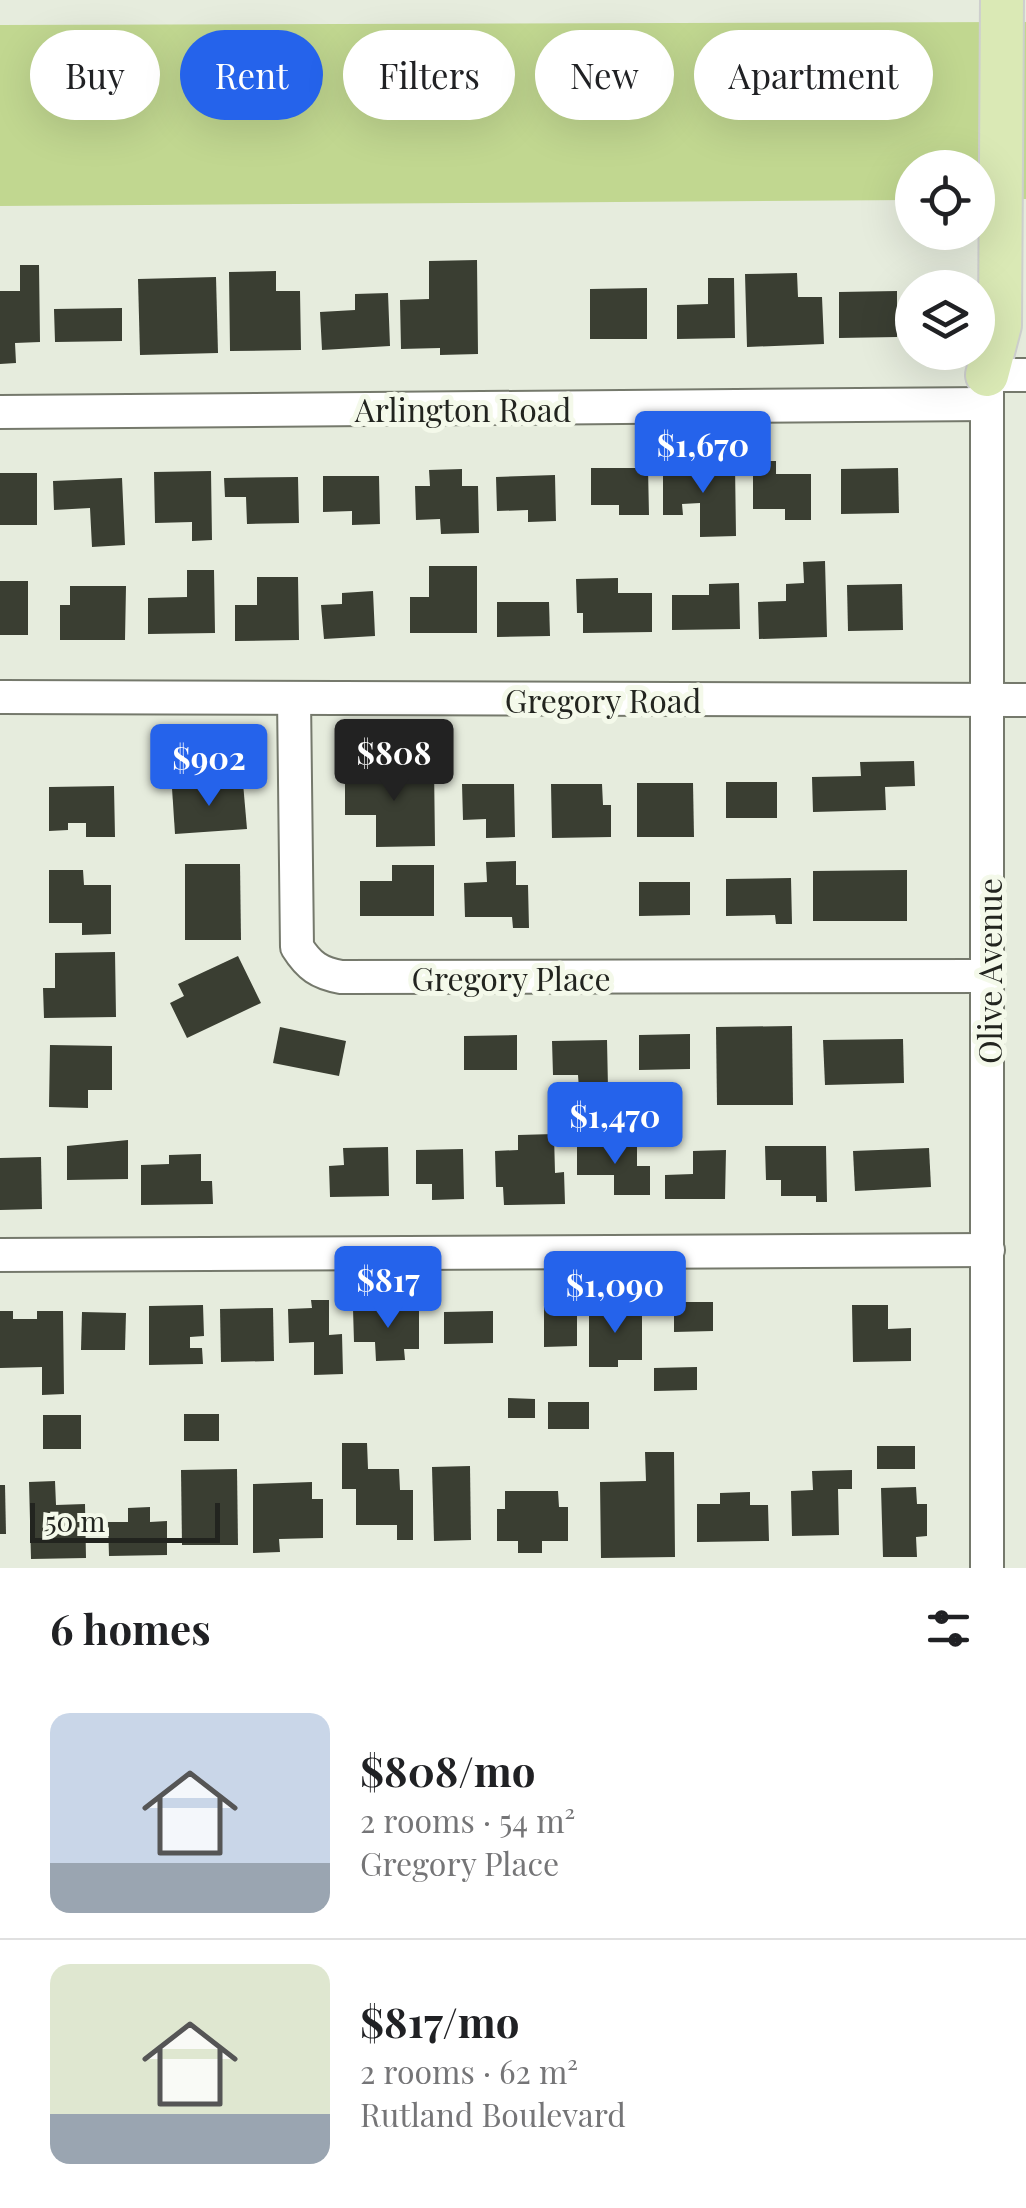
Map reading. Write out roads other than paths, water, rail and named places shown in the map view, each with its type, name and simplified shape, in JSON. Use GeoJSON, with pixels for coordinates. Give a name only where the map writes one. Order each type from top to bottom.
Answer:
{"type":"FeatureCollection","features":[{"type":"Feature","properties":{"kind":"main road"},"geometry":{"type":"LineString","coordinates":[[976,150],[988,10]]}},
{"type":"Feature","properties":{"kind":"main road","name":"Olive Avenue"},"geometry":{"type":"LineString","coordinates":[[988,10],[988,150]]}},
{"type":"Feature","properties":{"kind":"main road","name":"Olive Avenue"},"geometry":{"type":"LineString","coordinates":[[995,312],[1000,325],[995,364]]}},
{"type":"Feature","properties":{"kind":"street","name":"Arlington Road"},"geometry":{"type":"LineString","coordinates":[[0,412],[994,372]]}},
{"type":"Feature","properties":{"kind":"street","name":"Olive Avenue"},"geometry":{"type":"LineString","coordinates":[[987,1568],[988,700],[994,372]]}},
{"type":"Feature","properties":{"kind":"street","name":"Gregory Road"},"geometry":{"type":"LineString","coordinates":[[0,697],[1026,700]]}},
{"type":"Feature","properties":{"kind":"street","name":"Gregory Place"},"geometry":{"type":"LineString","coordinates":[[294,698],[297,947],[307,963],[322,974],[987,976]]}},
{"type":"Feature","properties":{"kind":"street"},"geometry":{"type":"LineString","coordinates":[[0,1255],[988,1250]]}}]}
